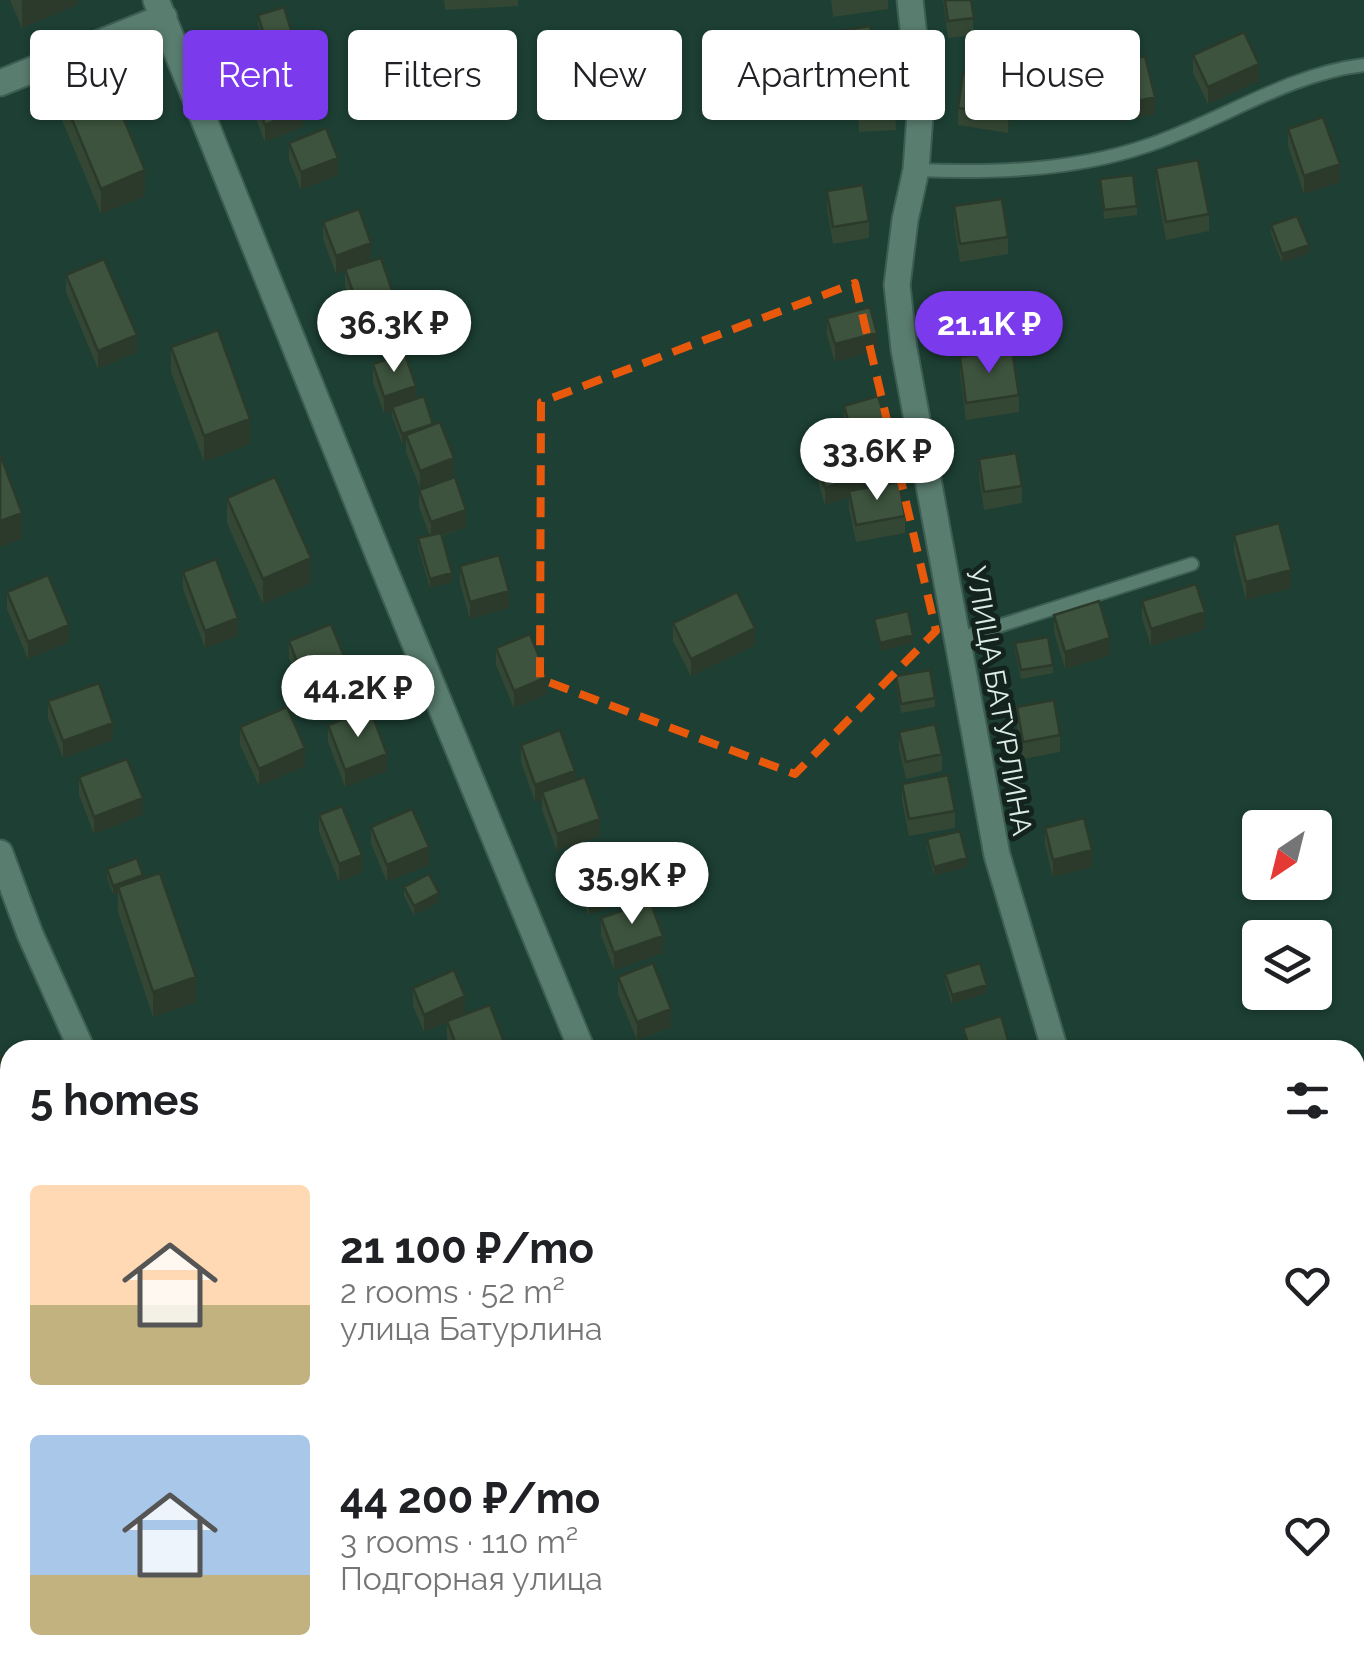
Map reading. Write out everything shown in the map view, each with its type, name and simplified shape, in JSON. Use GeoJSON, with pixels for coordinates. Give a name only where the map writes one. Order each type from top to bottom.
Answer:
{"type":"FeatureCollection","features":[{"type":"Feature","properties":{"kind":"street","name":"УЛИЦА БАТУРЛИНА"},"geometry":{"type":"LineString","coordinates":[[910,0],[922,101],[898,285],[904,349],[997,855],[1052,1040]]}},
{"type":"Feature","properties":{"kind":"street"},"geometry":{"type":"LineString","coordinates":[[0,84],[160,8],[578,1040]]}},
{"type":"Feature","properties":{"kind":"street"},"geometry":{"type":"LineString","coordinates":[[0,854],[30,934],[78,1040]]}},
{"type":"Feature","properties":{"kind":"lane"},"geometry":{"type":"LineString","coordinates":[[916,170],[977,172],[1097,160],[1146,146],[1261,94],[1330,70],[1364,65]]}},
{"type":"Feature","properties":{"kind":"lane"},"geometry":{"type":"LineString","coordinates":[[958,638],[1192,564]]}},
{"type":"Feature","properties":{"kind":"highlighted area"},"geometry":{"type":"Polygon","coordinates":[[[855,283],[936,631],[795,774],[540,679],[541,402],[855,283]]]}},
{"type":"Feature","properties":{"kind":"building"},"geometry":{"type":"Polygon","coordinates":[[[945,0],[971,0],[974,18],[948,21],[945,0]]]}},
{"type":"Feature","properties":{"kind":"building"},"geometry":{"type":"Polygon","coordinates":[[[284,7],[291,30],[262,30],[258,15],[284,7]]]}},
{"type":"Feature","properties":{"kind":"building"},"geometry":{"type":"Polygon","coordinates":[[[1244,32],[1259,64],[1208,87],[1193,55],[1244,32]]]}},
{"type":"Feature","properties":{"kind":"building"},"geometry":{"type":"Polygon","coordinates":[[[1145,56],[1155,97],[1140,100],[1140,57],[1145,56]]]}},
{"type":"Feature","properties":{"kind":"building"},"geometry":{"type":"Polygon","coordinates":[[[963,73],[965,73],[965,109],[958,108],[963,73]]]}},
{"type":"Feature","properties":{"kind":"building"},"geometry":{"type":"Polygon","coordinates":[[[1323,117],[1340,164],[1304,176],[1288,129],[1323,117]]]}},
{"type":"Feature","properties":{"kind":"building"},"geometry":{"type":"Polygon","coordinates":[[[72,120],[124,120],[145,170],[101,189],[72,120]]]}},
{"type":"Feature","properties":{"kind":"building"},"geometry":{"type":"Polygon","coordinates":[[[326,128],[338,158],[301,172],[289,143],[326,128]]]}},
{"type":"Feature","properties":{"kind":"building"},"geometry":{"type":"Polygon","coordinates":[[[1198,160],[1209,214],[1166,222],[1156,168],[1198,160]]]}},
{"type":"Feature","properties":{"kind":"building"},"geometry":{"type":"Polygon","coordinates":[[[1133,175],[1137,206],[1104,210],[1100,179],[1133,175]]]}},
{"type":"Feature","properties":{"kind":"building"},"geometry":{"type":"Polygon","coordinates":[[[863,185],[869,221],[833,227],[827,191],[863,185]]]}},
{"type":"Feature","properties":{"kind":"building"},"geometry":{"type":"Polygon","coordinates":[[[1002,199],[1008,237],[960,244],[954,206],[1002,199]]]}},
{"type":"Feature","properties":{"kind":"building"},"geometry":{"type":"Polygon","coordinates":[[[359,209],[371,243],[336,256],[323,222],[359,209]]]}},
{"type":"Feature","properties":{"kind":"building"},"geometry":{"type":"Polygon","coordinates":[[[1297,216],[1309,245],[1282,254],[1271,225],[1297,216]]]}},
{"type":"Feature","properties":{"kind":"building"},"geometry":{"type":"Polygon","coordinates":[[[381,258],[393,293],[357,304],[345,269],[381,258]]]}},
{"type":"Feature","properties":{"kind":"building"},"geometry":{"type":"Polygon","coordinates":[[[104,259],[137,335],[98,351],[66,275],[104,259]]]}},
{"type":"Feature","properties":{"kind":"building"},"geometry":{"type":"Polygon","coordinates":[[[870,307],[877,333],[835,344],[827,318],[870,307]]]}},
{"type":"Feature","properties":{"kind":"building"},"geometry":{"type":"Polygon","coordinates":[[[218,330],[250,419],[204,436],[171,347],[218,330]]]}},
{"type":"Feature","properties":{"kind":"building"},"geometry":{"type":"Polygon","coordinates":[[[1012,350],[1019,395],[966,403],[960,357],[1012,350]]]}},
{"type":"Feature","properties":{"kind":"building"},"geometry":{"type":"Polygon","coordinates":[[[405,354],[416,386],[384,397],[373,364],[405,354]]]}},
{"type":"Feature","properties":{"kind":"building"},"geometry":{"type":"Polygon","coordinates":[[[424,396],[433,424],[402,434],[392,407],[424,396]]]}},
{"type":"Feature","properties":{"kind":"building"},"geometry":{"type":"Polygon","coordinates":[[[878,396],[887,424],[852,434],[844,406],[878,396]]]}},
{"type":"Feature","properties":{"kind":"building"},"geometry":{"type":"Polygon","coordinates":[[[440,422],[454,458],[420,471],[406,435],[440,422]]]}},
{"type":"Feature","properties":{"kind":"building"},"geometry":{"type":"Polygon","coordinates":[[[857,445],[867,474],[825,488],[816,458],[857,445]]]}},
{"type":"Feature","properties":{"kind":"building"},"geometry":{"type":"Polygon","coordinates":[[[1016,453],[1022,486],[984,492],[979,459],[1016,453]]]}},
{"type":"Feature","properties":{"kind":"building"},"geometry":{"type":"Polygon","coordinates":[[[0,454],[22,513],[0,521],[0,454]]]}},
{"type":"Feature","properties":{"kind":"building"},"geometry":{"type":"Polygon","coordinates":[[[275,477],[311,558],[263,579],[227,498],[275,477]]]}},
{"type":"Feature","properties":{"kind":"building"},"geometry":{"type":"Polygon","coordinates":[[[455,477],[466,510],[431,522],[419,490],[455,477]]]}},
{"type":"Feature","properties":{"kind":"building"},"geometry":{"type":"Polygon","coordinates":[[[899,482],[905,516],[856,525],[849,491],[899,482]]]}},
{"type":"Feature","properties":{"kind":"building"},"geometry":{"type":"Polygon","coordinates":[[[1279,523],[1291,570],[1246,582],[1234,535],[1279,523]]]}},
{"type":"Feature","properties":{"kind":"building"},"geometry":{"type":"Polygon","coordinates":[[[441,533],[452,573],[430,579],[418,538],[441,533]]]}},
{"type":"Feature","properties":{"kind":"building"},"geometry":{"type":"Polygon","coordinates":[[[499,555],[509,591],[470,602],[460,566],[499,555]]]}},
{"type":"Feature","properties":{"kind":"building"},"geometry":{"type":"Polygon","coordinates":[[[216,559],[238,618],[205,631],[183,572],[216,559]]]}},
{"type":"Feature","properties":{"kind":"building"},"geometry":{"type":"Polygon","coordinates":[[[48,575],[69,625],[28,642],[7,592],[48,575]]]}},
{"type":"Feature","properties":{"kind":"building"},"geometry":{"type":"Polygon","coordinates":[[[1196,584],[1205,612],[1151,629],[1142,601],[1196,584]]]}},
{"type":"Feature","properties":{"kind":"building"},"geometry":{"type":"Polygon","coordinates":[[[737,592],[755,628],[691,659],[673,623],[737,592]]]}},
{"type":"Feature","properties":{"kind":"building"},"geometry":{"type":"Polygon","coordinates":[[[1099,601],[1110,638],[1065,652],[1054,615],[1099,601]]]}},
{"type":"Feature","properties":{"kind":"building"},"geometry":{"type":"Polygon","coordinates":[[[908,611],[913,635],[880,643],[874,619],[908,611]]]}},
{"type":"Feature","properties":{"kind":"building"},"geometry":{"type":"Polygon","coordinates":[[[331,624],[350,671],[307,688],[289,641],[331,624]]]}},
{"type":"Feature","properties":{"kind":"building"},"geometry":{"type":"Polygon","coordinates":[[[530,634],[547,677],[514,691],[496,648],[530,634]]]}},
{"type":"Feature","properties":{"kind":"building"},"geometry":{"type":"Polygon","coordinates":[[[1048,637],[1053,665],[1021,670],[1015,643],[1048,637]]]}},
{"type":"Feature","properties":{"kind":"building"},"geometry":{"type":"Polygon","coordinates":[[[930,670],[935,698],[901,704],[896,676],[930,670]]]}},
{"type":"Feature","properties":{"kind":"building"},"geometry":{"type":"Polygon","coordinates":[[[99,683],[113,723],[63,741],[48,701],[99,683]]]}},
{"type":"Feature","properties":{"kind":"building"},"geometry":{"type":"Polygon","coordinates":[[[1054,700],[1060,735],[1023,742],[1017,707],[1054,700]]]}},
{"type":"Feature","properties":{"kind":"building"},"geometry":{"type":"Polygon","coordinates":[[[287,707],[305,748],[259,769],[240,727],[287,707]]]}},
{"type":"Feature","properties":{"kind":"building"},"geometry":{"type":"Polygon","coordinates":[[[370,709],[387,754],[345,770],[328,725],[370,709]]]}},
{"type":"Feature","properties":{"kind":"building"},"geometry":{"type":"Polygon","coordinates":[[[935,724],[942,754],[906,762],[899,732],[935,724]]]}},
{"type":"Feature","properties":{"kind":"building"},"geometry":{"type":"Polygon","coordinates":[[[560,730],[575,771],[535,785],[521,745],[560,730]]]}},
{"type":"Feature","properties":{"kind":"building"},"geometry":{"type":"Polygon","coordinates":[[[127,759],[143,798],[94,817],[79,777],[127,759]]]}},
{"type":"Feature","properties":{"kind":"building"},"geometry":{"type":"Polygon","coordinates":[[[948,775],[955,811],[909,819],[902,784],[948,775]]]}},
{"type":"Feature","properties":{"kind":"building"},"geometry":{"type":"Polygon","coordinates":[[[585,777],[600,819],[557,834],[542,792],[585,777]]]}},
{"type":"Feature","properties":{"kind":"building"},"geometry":{"type":"Polygon","coordinates":[[[342,806],[362,855],[339,864],[319,815],[342,806]]]}},
{"type":"Feature","properties":{"kind":"building"},"geometry":{"type":"Polygon","coordinates":[[[412,809],[429,847],[387,865],[371,827],[412,809]]]}},
{"type":"Feature","properties":{"kind":"building"},"geometry":{"type":"Polygon","coordinates":[[[1084,818],[1092,850],[1053,860],[1045,828],[1084,818]]]}},
{"type":"Feature","properties":{"kind":"building"},"geometry":{"type":"Polygon","coordinates":[[[960,831],[967,858],[934,867],[927,839],[960,831]]]}},
{"type":"Feature","properties":{"kind":"building"},"geometry":{"type":"Polygon","coordinates":[[[604,846],[620,885],[589,898],[572,859],[604,846]]]}},
{"type":"Feature","properties":{"kind":"building"},"geometry":{"type":"Polygon","coordinates":[[[137,858],[143,875],[113,886],[107,869],[137,858]]]}},
{"type":"Feature","properties":{"kind":"building"},"geometry":{"type":"Polygon","coordinates":[[[160,873],[196,977],[153,992],[118,887],[160,873]]]}},
{"type":"Feature","properties":{"kind":"building"},"geometry":{"type":"Polygon","coordinates":[[[429,874],[439,893],[414,906],[404,887],[429,874]]]}},
{"type":"Feature","properties":{"kind":"building"},"geometry":{"type":"Polygon","coordinates":[[[650,901],[663,936],[614,953],[601,918],[650,901]]]}},
{"type":"Feature","properties":{"kind":"building"},"geometry":{"type":"Polygon","coordinates":[[[653,963],[671,1009],[637,1022],[618,977],[653,963]]]}},
{"type":"Feature","properties":{"kind":"building"},"geometry":{"type":"Polygon","coordinates":[[[980,963],[987,985],[952,995],[945,974],[980,963]]]}},
{"type":"Feature","properties":{"kind":"building"},"geometry":{"type":"Polygon","coordinates":[[[454,970],[465,996],[424,1015],[413,988],[454,970]]]}},
{"type":"Feature","properties":{"kind":"building"},"geometry":{"type":"Polygon","coordinates":[[[490,1005],[503,1040],[454,1040],[447,1021],[490,1005]]]}},
{"type":"Feature","properties":{"kind":"building"},"geometry":{"type":"Polygon","coordinates":[[[1001,1016],[1008,1040],[967,1040],[963,1028],[1001,1016]]]}}]}
